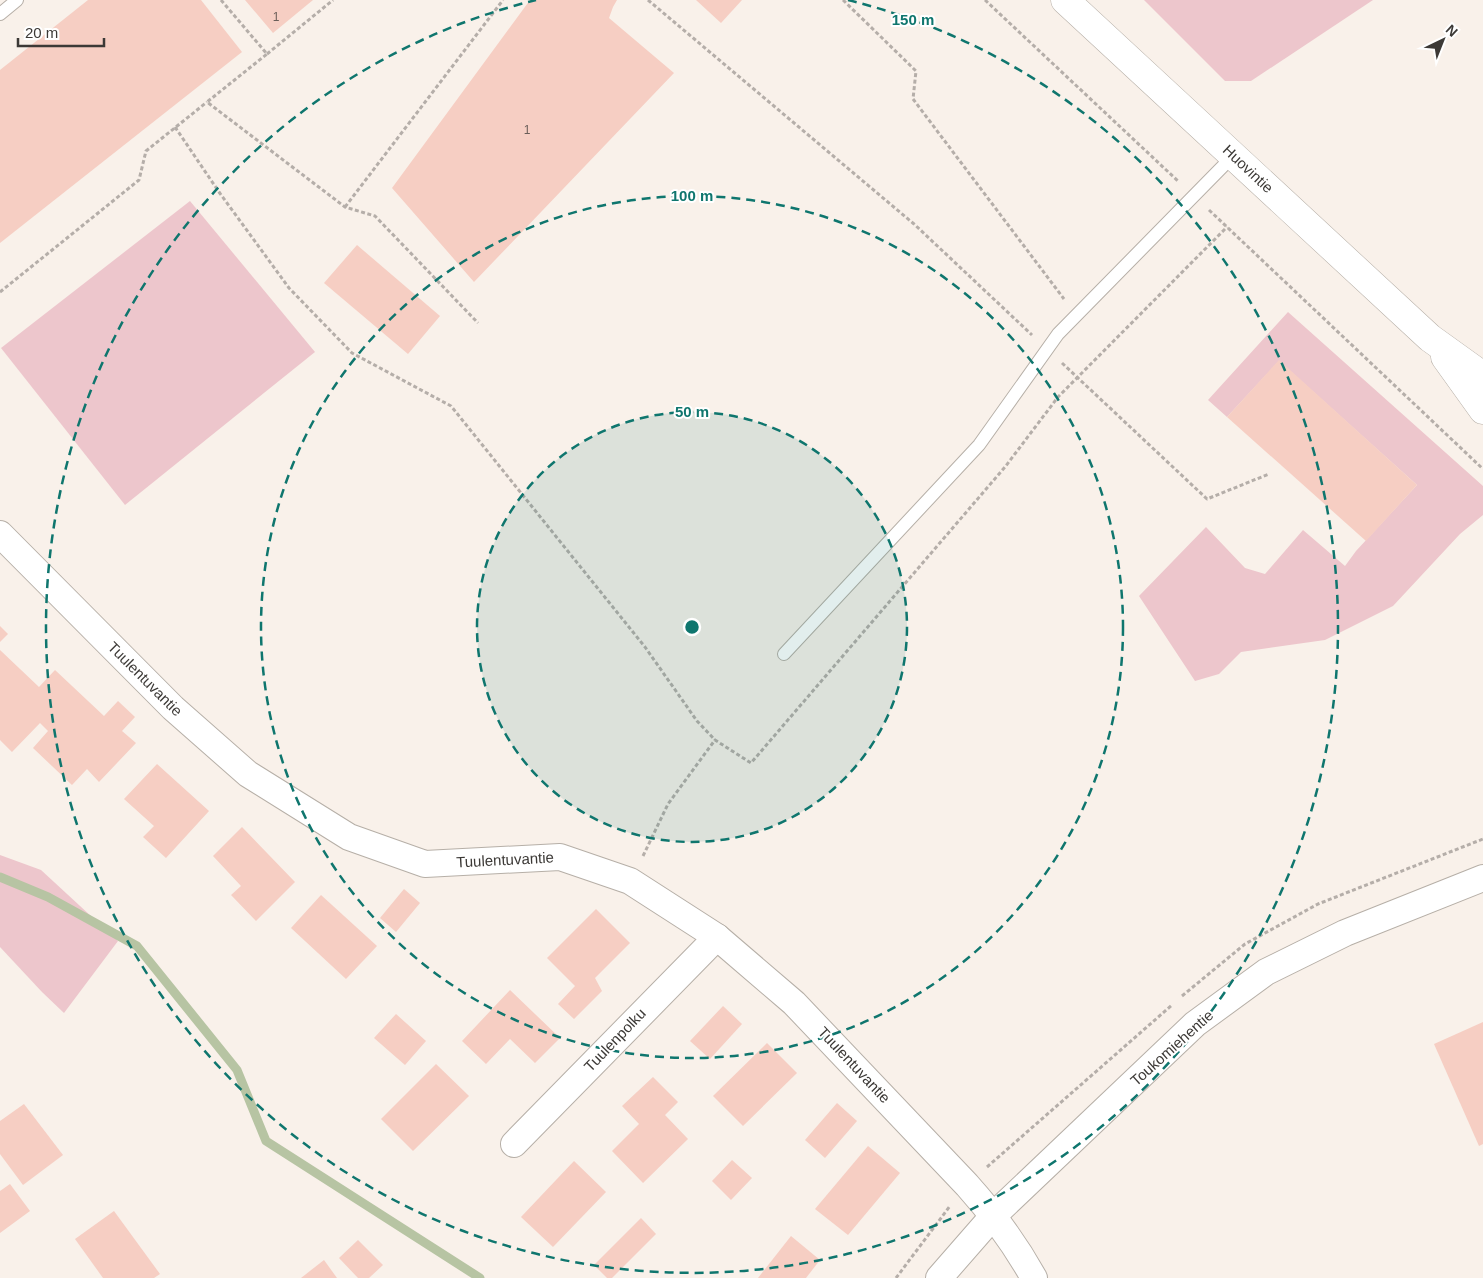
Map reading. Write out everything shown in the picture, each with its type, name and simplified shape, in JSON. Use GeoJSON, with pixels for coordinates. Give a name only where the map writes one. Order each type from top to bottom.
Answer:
{"type":"FeatureCollection","features":[{"type":"Feature","properties":{"kind":"main road","name":"Huovintie"},"geometry":{"type":"LineString","coordinates":[[1065,0],[1430,338],[1483,376]]}},
{"type":"Feature","properties":{"kind":"main road","name":"Huovintie"},"geometry":{"type":"LineString","coordinates":[[1430,338],[1483,410]]}},
{"type":"Feature","properties":{"kind":"street","name":"Tuulentuvantie"},"geometry":{"type":"LineString","coordinates":[[0,534],[173,708],[248,774],[349,837],[425,864],[560,857],[630,881],[717,937],[794,1002],[994,1215],[1034,1278]]}},
{"type":"Feature","properties":{"kind":"street","name":"Toukomiehentie"},"geometry":{"type":"LineString","coordinates":[[939,1278],[994,1215],[1195,1024],[1266,972],[1344,933],[1483,878]]}},
{"type":"Feature","properties":{"kind":"street","name":"Tuulenpolku"},"geometry":{"type":"LineString","coordinates":[[514,1144],[717,937]]}},
{"type":"Feature","properties":{"kind":"lane"},"geometry":{"type":"LineString","coordinates":[[0,14],[17,0]]}},
{"type":"Feature","properties":{"kind":"lane"},"geometry":{"type":"LineString","coordinates":[[784,654],[979,445],[1058,334],[1233,156]]}},
{"type":"Feature","properties":{"kind":"path"},"geometry":{"type":"LineString","coordinates":[[221,0],[267,54]]}},
{"type":"Feature","properties":{"kind":"path"},"geometry":{"type":"LineString","coordinates":[[0,292],[139,180],[146,151],[333,0]]}},
{"type":"Feature","properties":{"kind":"path"},"geometry":{"type":"LineString","coordinates":[[345,207],[503,0]]}},
{"type":"Feature","properties":{"kind":"path"},"geometry":{"type":"LineString","coordinates":[[648,0],[914,224],[1207,499],[1269,474]]}},
{"type":"Feature","properties":{"kind":"path"},"geometry":{"type":"LineString","coordinates":[[843,0],[916,71],[913,99],[1076,315]]}},
{"type":"Feature","properties":{"kind":"path"},"geometry":{"type":"LineString","coordinates":[[985,0],[1483,469]]}},
{"type":"Feature","properties":{"kind":"path"},"geometry":{"type":"LineString","coordinates":[[207,102],[345,207],[375,216],[478,322]]}},
{"type":"Feature","properties":{"kind":"path"},"geometry":{"type":"LineString","coordinates":[[176,127],[289,288],[352,353],[451,406],[645,647],[698,721],[715,740],[751,764],[1005,467],[1058,397],[1226,227]]}},
{"type":"Feature","properties":{"kind":"path"},"geometry":{"type":"LineString","coordinates":[[630,881],[668,804],[715,740]]}},
{"type":"Feature","properties":{"kind":"shaded area"},"geometry":{"type":"Polygon","coordinates":[[[1144,0],[1373,0],[1251,81],[1225,81],[1144,0]]]}},
{"type":"Feature","properties":{"kind":"shaded area"},"geometry":{"type":"Polygon","coordinates":[[[190,201],[315,352],[125,505],[1,348],[190,201]]]}},
{"type":"Feature","properties":{"kind":"shaded area"},"geometry":{"type":"Polygon","coordinates":[[[1288,312],[1483,486],[1483,515],[1460,534],[1393,606],[1325,640],[1241,652],[1219,674],[1195,681],[1139,596],[1206,527],[1245,568],[1265,574],[1303,530],[1345,566],[1356,551],[1417,485],[1279,361],[1227,417],[1208,400],[1288,312]]]}},
{"type":"Feature","properties":{"kind":"shaded area"},"geometry":{"type":"Polygon","coordinates":[[[0,855],[41,870],[118,941],[64,1013],[0,947],[0,855]]]}},
{"type":"Feature","properties":{"kind":"building"},"geometry":{"type":"Polygon","coordinates":[[[88,0],[201,0],[242,52],[0,243],[0,70],[88,0]]]}},
{"type":"Feature","properties":{"kind":"building"},"geometry":{"type":"Polygon","coordinates":[[[245,0],[313,0],[273,33],[245,0]]]}},
{"type":"Feature","properties":{"kind":"building"},"geometry":{"type":"Polygon","coordinates":[[[530,0],[617,0],[609,18],[674,73],[474,282],[392,188],[530,0]]]}},
{"type":"Feature","properties":{"kind":"building"},"geometry":{"type":"Polygon","coordinates":[[[696,0],[742,0],[721,23],[696,0]]]}},
{"type":"Feature","properties":{"kind":"building"},"geometry":{"type":"Polygon","coordinates":[[[357,245],[440,316],[408,354],[324,283],[357,245]]]}},
{"type":"Feature","properties":{"kind":"building"},"geometry":{"type":"Polygon","coordinates":[[[1279,360],[1417,485],[1366,541],[1227,417],[1279,360]]]}},
{"type":"Feature","properties":{"kind":"building"},"geometry":{"type":"Polygon","coordinates":[[[0,626],[8,634],[0,642],[0,626]]]}},
{"type":"Feature","properties":{"kind":"building"},"geometry":{"type":"Polygon","coordinates":[[[0,650],[39,687],[55,670],[104,716],[118,701],[135,717],[122,731],[136,743],[99,782],[87,769],[72,785],[33,748],[48,731],[40,723],[12,752],[0,740],[0,650]]]}},
{"type":"Feature","properties":{"kind":"building"},"geometry":{"type":"Polygon","coordinates":[[[157,764],[209,811],[166,858],[143,837],[154,826],[124,799],[157,764]]]}},
{"type":"Feature","properties":{"kind":"building"},"geometry":{"type":"Polygon","coordinates":[[[242,827],[295,882],[256,921],[231,895],[241,886],[213,856],[242,827]]]}},
{"type":"Feature","properties":{"kind":"building"},"geometry":{"type":"Polygon","coordinates":[[[404,889],[420,903],[396,932],[380,918],[404,889]]]}},
{"type":"Feature","properties":{"kind":"building"},"geometry":{"type":"Polygon","coordinates":[[[321,895],[377,946],[346,979],[291,928],[321,895]]]}},
{"type":"Feature","properties":{"kind":"building"},"geometry":{"type":"Polygon","coordinates":[[[596,909],[630,943],[595,978],[602,991],[574,1019],[558,1004],[575,986],[547,958],[596,909]]]}},
{"type":"Feature","properties":{"kind":"building"},"geometry":{"type":"Polygon","coordinates":[[[510,990],[560,1038],[535,1063],[510,1039],[486,1064],[462,1041],[510,990]]]}},
{"type":"Feature","properties":{"kind":"building"},"geometry":{"type":"Polygon","coordinates":[[[723,1006],[742,1024],[710,1059],[690,1041],[723,1006]]]}},
{"type":"Feature","properties":{"kind":"building"},"geometry":{"type":"Polygon","coordinates":[[[396,1014],[426,1041],[405,1065],[374,1038],[396,1014]]]}},
{"type":"Feature","properties":{"kind":"building"},"geometry":{"type":"Polygon","coordinates":[[[1483,1022],[1483,1144],[1479,1146],[1434,1044],[1483,1022]]]}},
{"type":"Feature","properties":{"kind":"building"},"geometry":{"type":"Polygon","coordinates":[[[767,1043],[797,1073],[743,1126],[713,1096],[767,1043]]]}},
{"type":"Feature","properties":{"kind":"building"},"geometry":{"type":"Polygon","coordinates":[[[436,1064],[469,1096],[413,1151],[381,1119],[436,1064]]]}},
{"type":"Feature","properties":{"kind":"building"},"geometry":{"type":"Polygon","coordinates":[[[653,1077],[678,1102],[665,1115],[688,1139],[643,1183],[612,1151],[639,1124],[622,1106],[653,1077]]]}},
{"type":"Feature","properties":{"kind":"building"},"geometry":{"type":"Polygon","coordinates":[[[837,1103],[857,1121],[825,1158],[805,1140],[837,1103]]]}},
{"type":"Feature","properties":{"kind":"building"},"geometry":{"type":"Polygon","coordinates":[[[24,1104],[63,1155],[23,1185],[0,1154],[0,1121],[24,1104]]]}},
{"type":"Feature","properties":{"kind":"building"},"geometry":{"type":"Polygon","coordinates":[[[868,1146],[900,1173],[848,1235],[815,1209],[868,1146]]]}},
{"type":"Feature","properties":{"kind":"building"},"geometry":{"type":"Polygon","coordinates":[[[732,1160],[752,1178],[731,1200],[712,1181],[732,1160]]]}},
{"type":"Feature","properties":{"kind":"building"},"geometry":{"type":"Polygon","coordinates":[[[574,1161],[606,1192],[553,1247],[521,1217],[574,1161]]]}},
{"type":"Feature","properties":{"kind":"building"},"geometry":{"type":"Polygon","coordinates":[[[10,1184],[30,1211],[0,1233],[0,1191],[10,1184]]]}},
{"type":"Feature","properties":{"kind":"building"},"geometry":{"type":"Polygon","coordinates":[[[114,1211],[160,1274],[154,1278],[103,1278],[75,1239],[114,1211]]]}},
{"type":"Feature","properties":{"kind":"building"},"geometry":{"type":"Polygon","coordinates":[[[641,1218],[656,1234],[612,1278],[607,1278],[594,1265],[641,1218]]]}},
{"type":"Feature","properties":{"kind":"building"},"geometry":{"type":"Polygon","coordinates":[[[791,1236],[820,1260],[806,1278],[758,1278],[791,1236]]]}},
{"type":"Feature","properties":{"kind":"building"},"geometry":{"type":"Polygon","coordinates":[[[358,1240],[383,1265],[369,1278],[358,1278],[339,1258],[358,1240]]]}},
{"type":"Feature","properties":{"kind":"building"},"geometry":{"type":"Polygon","coordinates":[[[324,1260],[337,1278],[301,1278],[324,1260]]]}},
{"type":"Feature","properties":{"kind":"waterway"},"geometry":{"type":"LineString","coordinates":[[0,877],[48,897],[137,946],[237,1070],[266,1141],[480,1278]]}}]}
